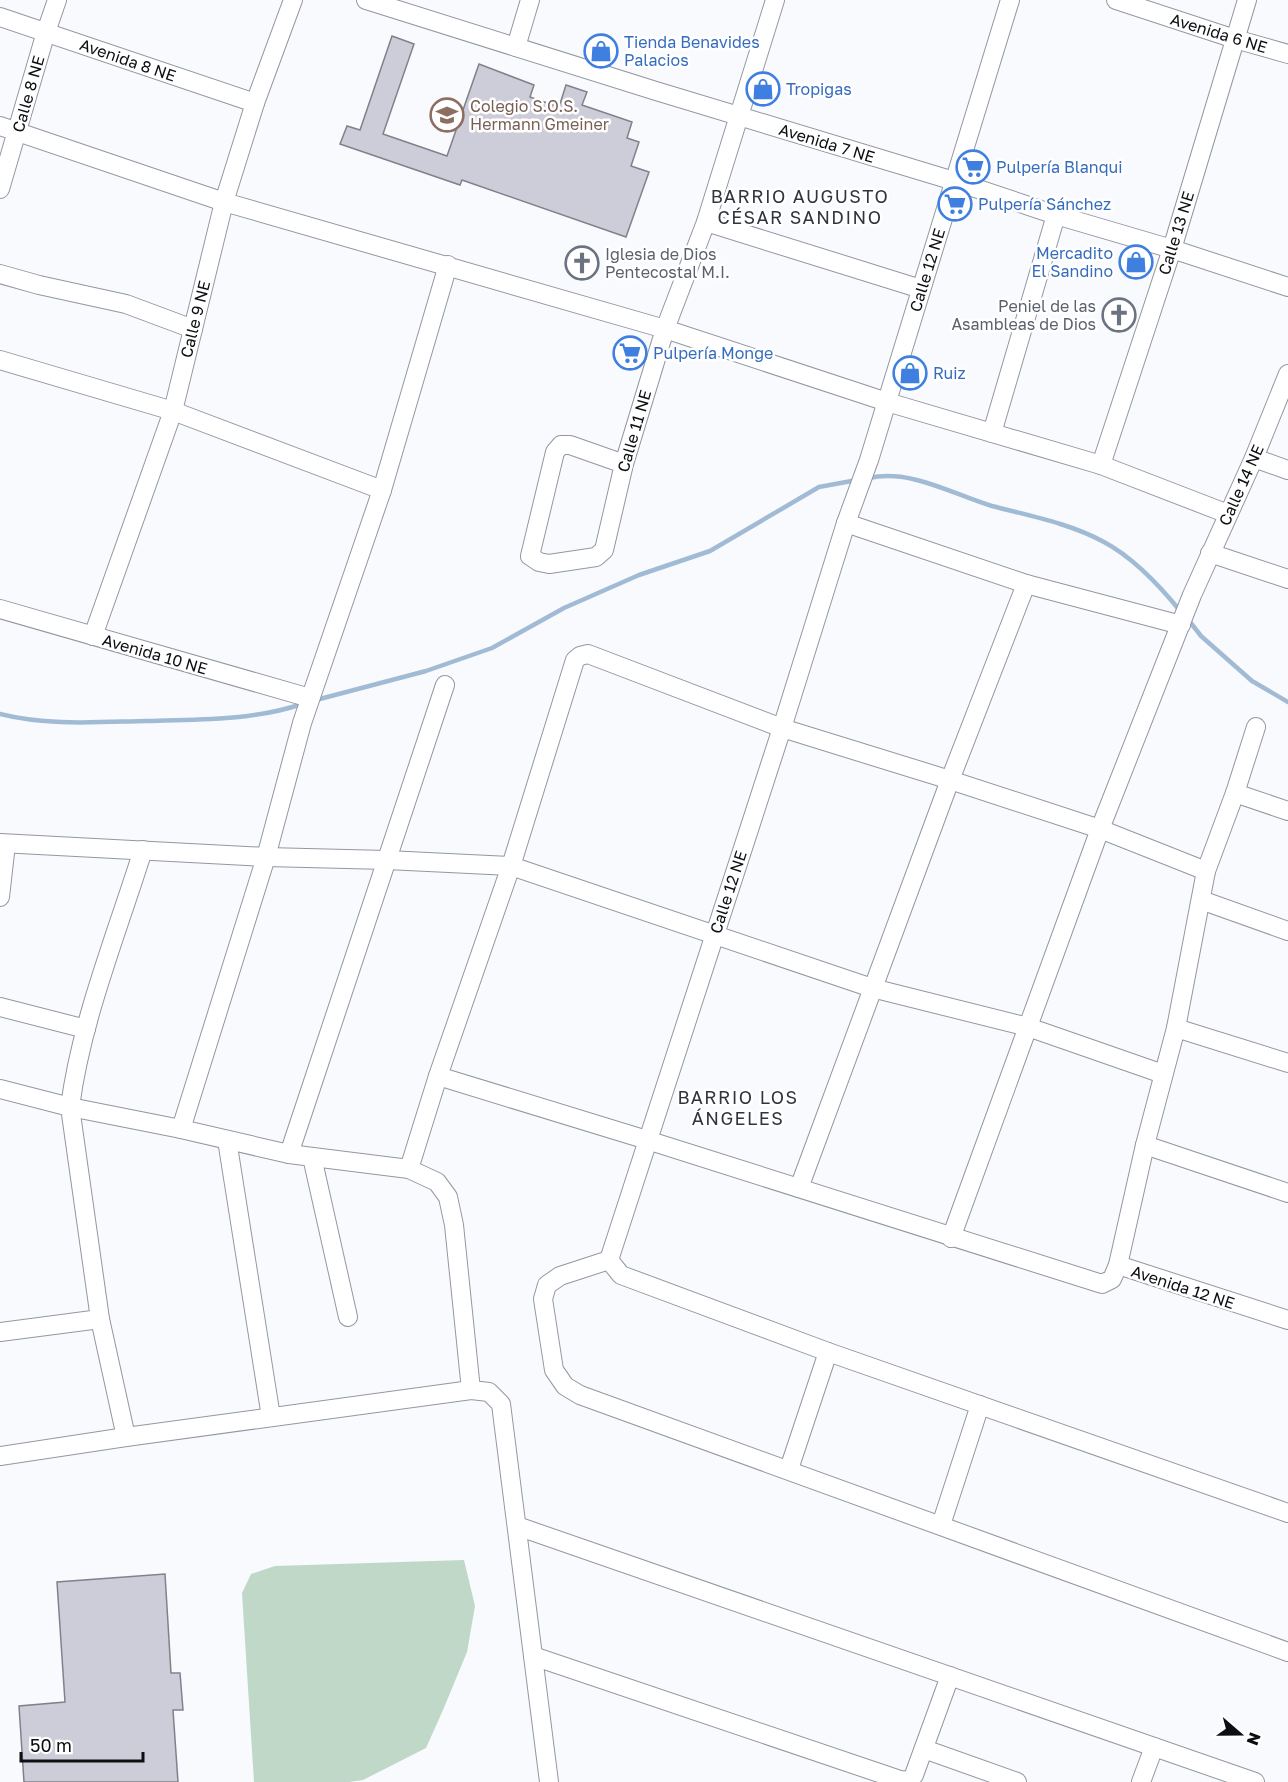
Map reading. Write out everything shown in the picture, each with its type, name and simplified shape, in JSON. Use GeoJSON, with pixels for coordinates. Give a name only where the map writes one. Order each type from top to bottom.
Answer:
{"type":"FeatureCollection","features":[{"type":"Feature","properties":{"kind":"street","name":"Calle 8 NE"},"geometry":{"type":"LineString","coordinates":[[0,189],[9,129],[57,0]]}},
{"type":"Feature","properties":{"kind":"street","name":"Calle 9 NE"},"geometry":{"type":"LineString","coordinates":[[93,636],[173,411],[224,202],[255,103],[293,0]]}},
{"type":"Feature","properties":{"kind":"street","name":"Avenida 7 NE"},"geometry":{"type":"LineString","coordinates":[[366,0],[954,181],[1288,287]]}},
{"type":"Feature","properties":{"kind":"street"},"geometry":{"type":"LineString","coordinates":[[516,47],[530,0]]}},
{"type":"Feature","properties":{"kind":"street","name":"Calle 11 NE"},"geometry":{"type":"LineString","coordinates":[[624,464],[570,445],[561,446],[555,452],[530,556],[539,562],[549,564],[596,557],[604,550],[624,464],[665,329],[706,222],[775,0]]}},
{"type":"Feature","properties":{"kind":"street","name":"Calle 12 NE"},"geometry":{"type":"LineString","coordinates":[[609,1260],[782,728],[846,523],[869,460],[1010,0]]}},
{"type":"Feature","properties":{"kind":"street","name":"Avenida 6 NE"},"geometry":{"type":"LineString","coordinates":[[1116,0],[1288,54]]}},
{"type":"Feature","properties":{"kind":"street","name":"Calle 13 NE"},"geometry":{"type":"LineString","coordinates":[[1101,465],[1172,249],[1247,0]]}},
{"type":"Feature","properties":{"kind":"street","name":"Avenida 8 NE"},"geometry":{"type":"LineString","coordinates":[[0,17],[255,103]]}},
{"type":"Feature","properties":{"kind":"street"},"geometry":{"type":"LineString","coordinates":[[9,129],[224,202],[665,329],[887,402],[1101,465],[1228,514]]}},
{"type":"Feature","properties":{"kind":"street"},"geometry":{"type":"LineString","coordinates":[[992,433],[1056,215]]}},
{"type":"Feature","properties":{"kind":"street"},"geometry":{"type":"LineString","coordinates":[[706,222],[921,289]]}},
{"type":"Feature","properties":{"kind":"street"},"geometry":{"type":"LineString","coordinates":[[181,1129],[266,857],[302,723],[382,490],[448,265]]}},
{"type":"Feature","properties":{"kind":"street"},"geometry":{"type":"LineString","coordinates":[[0,274],[126,304],[193,329]]}},
{"type":"Feature","properties":{"kind":"street"},"geometry":{"type":"LineString","coordinates":[[0,360],[173,411],[382,490]]}},
{"type":"Feature","properties":{"kind":"street","name":"Calle 14 NE"},"geometry":{"type":"LineString","coordinates":[[951,1238],[1100,830],[1192,595],[1254,458],[1288,374]]}},
{"type":"Feature","properties":{"kind":"street"},"geometry":{"type":"LineString","coordinates":[[1254,458],[1288,470]]}},
{"type":"Feature","properties":{"kind":"street"},"geometry":{"type":"LineString","coordinates":[[846,523],[1026,585],[1182,622]]}},
{"type":"Feature","properties":{"kind":"street"},"geometry":{"type":"LineString","coordinates":[[1210,553],[1288,579]]}},
{"type":"Feature","properties":{"kind":"street"},"geometry":{"type":"LineString","coordinates":[[799,1188],[950,780],[1026,585]]}},
{"type":"Feature","properties":{"kind":"street","name":"Avenida 10 NE"},"geometry":{"type":"LineString","coordinates":[[0,609],[93,636],[313,689]]}},
{"type":"Feature","properties":{"kind":"street"},"geometry":{"type":"LineString","coordinates":[[409,1170],[438,1076],[511,866],[575,660],[580,656],[588,654],[782,728],[1100,830],[1206,871]]}},
{"type":"Feature","properties":{"kind":"street"},"geometry":{"type":"LineString","coordinates":[[289,1154],[445,685]]}},
{"type":"Feature","properties":{"kind":"street"},"geometry":{"type":"LineString","coordinates":[[1118,1265],[1145,1145],[1176,1028],[1206,871],[1256,728]]}},
{"type":"Feature","properties":{"kind":"street"},"geometry":{"type":"LineString","coordinates":[[1235,793],[1288,811]]}},
{"type":"Feature","properties":{"kind":"street"},"geometry":{"type":"LineString","coordinates":[[0,897],[3,844],[511,866],[872,988],[1029,1027],[1163,1074]]}},
{"type":"Feature","properties":{"kind":"street"},"geometry":{"type":"LineString","coordinates":[[126,1437],[100,1319],[70,1107],[74,1078],[86,1029],[143,850]]}},
{"type":"Feature","properties":{"kind":"street"},"geometry":{"type":"LineString","coordinates":[[1201,900],[1288,931]]}},
{"type":"Feature","properties":{"kind":"street"},"geometry":{"type":"LineString","coordinates":[[0,1008],[86,1029]]}},
{"type":"Feature","properties":{"kind":"street"},"geometry":{"type":"LineString","coordinates":[[1176,1028],[1288,1063]]}},
{"type":"Feature","properties":{"kind":"street"},"geometry":{"type":"LineString","coordinates":[[438,1076],[647,1140],[951,1238]]}},
{"type":"Feature","properties":{"kind":"street"},"geometry":{"type":"LineString","coordinates":[[0,1089],[70,1107],[289,1154],[409,1170],[437,1182],[448,1197],[454,1225],[471,1390]]}},
{"type":"Feature","properties":{"kind":"street"},"geometry":{"type":"LineString","coordinates":[[227,1140],[271,1417]]}},
{"type":"Feature","properties":{"kind":"street"},"geometry":{"type":"LineString","coordinates":[[1145,1145],[1288,1193]]}},
{"type":"Feature","properties":{"kind":"street"},"geometry":{"type":"LineString","coordinates":[[312,1157],[348,1317]]}},
{"type":"Feature","properties":{"kind":"street","name":"Avenida 12 NE"},"geometry":{"type":"LineString","coordinates":[[951,1238],[1102,1284],[1112,1279],[1118,1265],[1288,1320]]}},
{"type":"Feature","properties":{"kind":"street"},"geometry":{"type":"LineString","coordinates":[[1288,1513],[828,1352],[621,1275],[609,1260],[560,1276],[547,1285],[543,1299],[554,1370],[566,1386],[580,1395],[1288,1652]]}},
{"type":"Feature","properties":{"kind":"street"},"geometry":{"type":"LineString","coordinates":[[0,1332],[100,1319]]}},
{"type":"Feature","properties":{"kind":"street"},"geometry":{"type":"LineString","coordinates":[[789,1469],[828,1352]]}},
{"type":"Feature","properties":{"kind":"street"},"geometry":{"type":"LineString","coordinates":[[0,1456],[471,1390],[489,1392],[501,1404],[550,1782]]}},
{"type":"Feature","properties":{"kind":"street"},"geometry":{"type":"LineString","coordinates":[[940,1525],[980,1405]]}},
{"type":"Feature","properties":{"kind":"street"},"geometry":{"type":"LineString","coordinates":[[517,1526],[1255,1782]]}},
{"type":"Feature","properties":{"kind":"street"},"geometry":{"type":"LineString","coordinates":[[533,1656],[900,1780],[909,1781],[914,1775],[950,1676]]}},
{"type":"Feature","properties":{"kind":"street"},"geometry":{"type":"LineString","coordinates":[[1142,1782],[1154,1747]]}},
{"type":"Feature","properties":{"kind":"street"},"geometry":{"type":"LineString","coordinates":[[924,1749],[1017,1782]]}},
{"type":"Feature","properties":{"kind":"green space"},"geometry":{"type":"Polygon","coordinates":[[[464,1560],[475,1606],[467,1652],[426,1748],[363,1780],[254,1782],[242,1593],[251,1574],[275,1566],[464,1560]]]}},
{"type":"Feature","properties":{"kind":"building"},"geometry":{"type":"Polygon","coordinates":[[[392,36],[414,44],[383,134],[447,156],[479,64],[534,85],[530,97],[559,107],[566,85],[587,92],[582,105],[632,122],[627,138],[639,142],[631,166],[649,172],[626,237],[462,180],[460,185],[340,144],[347,126],[360,130],[392,36]]]}},
{"type":"Feature","properties":{"kind":"building","name":"Iglesia de Dios Pentecostal M.I."},"geometry":{"type":"Polygon","coordinates":[[[578,247],[595,254],[587,278],[568,272],[578,247]]]}},
{"type":"Feature","properties":{"kind":"building"},"geometry":{"type":"Polygon","coordinates":[[[165,1574],[171,1673],[180,1673],[183,1710],[173,1710],[178,1782],[24,1782],[19,1706],[65,1702],[57,1582],[165,1574]]]}},
{"type":"Feature","properties":{"kind":"waterway"},"geometry":{"type":"LineString","coordinates":[[869,478],[885,476],[916,480],[992,506],[1091,535],[1136,564],[1181,612]]}},
{"type":"Feature","properties":{"kind":"waterway"},"geometry":{"type":"LineString","coordinates":[[316,700],[426,671],[492,648],[564,608],[639,575],[710,551],[819,487],[857,480]]}},
{"type":"Feature","properties":{"kind":"waterway"},"geometry":{"type":"LineString","coordinates":[[1187,618],[1201,636],[1252,681],[1288,702]]}},
{"type":"Feature","properties":{"kind":"waterway"},"geometry":{"type":"LineString","coordinates":[[0,714],[36,720],[73,722],[186,720],[264,714],[302,704]]}},
{"type":"Feature","properties":{"kind":"place","name":"Tienda Benavides Palacios"},"geometry":{"type":"Point","coordinates":[601,51]}},
{"type":"Feature","properties":{"kind":"place","name":"Tropigas"},"geometry":{"type":"Point","coordinates":[763,89]}},
{"type":"Feature","properties":{"kind":"place","name":"Colegio S.O.S. Hermann Gmeiner"},"geometry":{"type":"Point","coordinates":[447,115]}},
{"type":"Feature","properties":{"kind":"place","name":"Pulpería Blanqui"},"geometry":{"type":"Point","coordinates":[973,167]}},
{"type":"Feature","properties":{"kind":"place","name":"Pulpería Sánchez"},"geometry":{"type":"Point","coordinates":[955,204]}},
{"type":"Feature","properties":{"kind":"place","name":"Mercadito El Sandino"},"geometry":{"type":"Point","coordinates":[1136,262]}},
{"type":"Feature","properties":{"kind":"place","name":"Iglesia de Dios Pentecostal M.I."},"geometry":{"type":"Point","coordinates":[582,263]}},
{"type":"Feature","properties":{"kind":"place","name":"Peniel de las Asambleas de Dios"},"geometry":{"type":"Point","coordinates":[1119,315]}},
{"type":"Feature","properties":{"kind":"place","name":"Pulpería Monge"},"geometry":{"type":"Point","coordinates":[630,353]}},
{"type":"Feature","properties":{"kind":"place","name":"Ruiz"},"geometry":{"type":"Point","coordinates":[910,373]}},
{"type":"Feature","properties":{"kind":"district","name":"BARRIO AUGUSTO CÉSAR SANDINO"},"geometry":{"type":"Point","coordinates":[800,207]}},
{"type":"Feature","properties":{"kind":"district","name":"BARRIO LOS ÁNGELES"},"geometry":{"type":"Point","coordinates":[738,1108]}}]}
